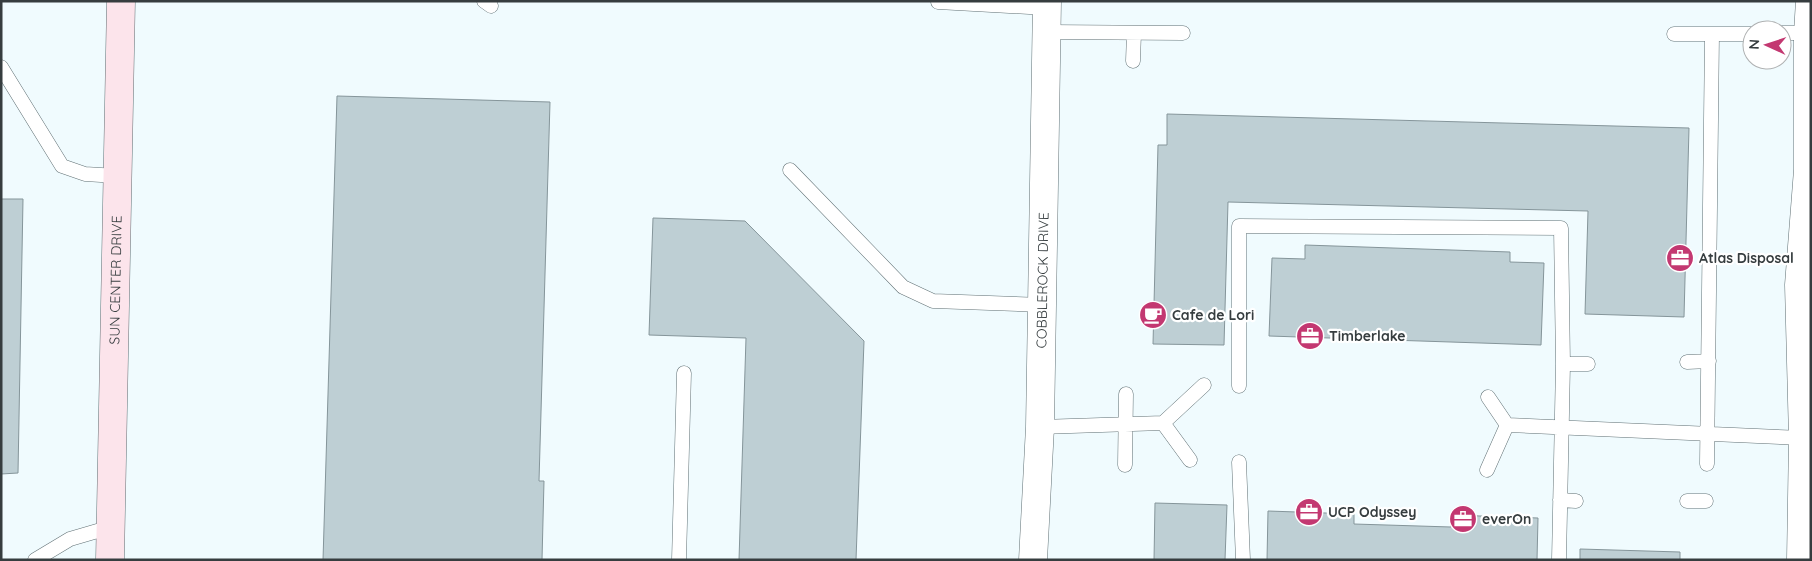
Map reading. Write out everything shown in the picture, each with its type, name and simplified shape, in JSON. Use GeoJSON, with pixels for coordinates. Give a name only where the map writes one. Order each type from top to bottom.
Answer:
{"type":"FeatureCollection","features":[{"type":"Feature","properties":{"kind":"street","name":"SUN CENTER DRIVE"},"geometry":{"type":"LineString","coordinates":[[110,560],[121,1]]}},
{"type":"Feature","properties":{"kind":"street","name":"COBBLEROCK DRIVE"},"geometry":{"type":"LineString","coordinates":[[1033,560],[1040,427],[1047,14]]}},
{"type":"Feature","properties":{"kind":"street"},"geometry":{"type":"LineString","coordinates":[[1801,560],[1803,438],[1799,285],[1809,170],[1806,29]]}},
{"type":"Feature","properties":{"kind":"lane"},"geometry":{"type":"LineString","coordinates":[[938,2],[1047,14],[1134,33],[1183,33]]}},
{"type":"Feature","properties":{"kind":"lane"},"geometry":{"type":"LineString","coordinates":[[1133,61],[1134,33]]}},
{"type":"Feature","properties":{"kind":"lane"},"geometry":{"type":"LineString","coordinates":[[1674,34],[1742,34]]}},
{"type":"Feature","properties":{"kind":"lane"},"geometry":{"type":"LineString","coordinates":[[1707,464],[1712,34]]}},
{"type":"Feature","properties":{"kind":"lane"},"geometry":{"type":"LineString","coordinates":[[1,67],[62,166],[85,174],[118,176]]}},
{"type":"Feature","properties":{"kind":"lane"},"geometry":{"type":"LineString","coordinates":[[790,170],[903,287],[933,301],[1042,305]]}},
{"type":"Feature","properties":{"kind":"lane"},"geometry":{"type":"LineString","coordinates":[[1239,386],[1239,226],[1561,228],[1563,364],[1559,560]]}},
{"type":"Feature","properties":{"kind":"lane"},"geometry":{"type":"LineString","coordinates":[[1687,362],[1709,361]]}},
{"type":"Feature","properties":{"kind":"lane"},"geometry":{"type":"LineString","coordinates":[[1563,364],[1588,364]]}},
{"type":"Feature","properties":{"kind":"lane"},"geometry":{"type":"LineString","coordinates":[[679,560],[684,372]]}},
{"type":"Feature","properties":{"kind":"lane"},"geometry":{"type":"LineString","coordinates":[[1040,427],[1163,423],[1204,385]]}},
{"type":"Feature","properties":{"kind":"lane"},"geometry":{"type":"LineString","coordinates":[[1125,464],[1126,394]]}},
{"type":"Feature","properties":{"kind":"lane"},"geometry":{"type":"LineString","coordinates":[[1488,397],[1507,425]]}},
{"type":"Feature","properties":{"kind":"lane"},"geometry":{"type":"LineString","coordinates":[[1163,423],[1190,460]]}},
{"type":"Feature","properties":{"kind":"lane"},"geometry":{"type":"LineString","coordinates":[[1507,425],[1803,438]]}},
{"type":"Feature","properties":{"kind":"lane"},"geometry":{"type":"LineString","coordinates":[[1487,470],[1507,425]]}},
{"type":"Feature","properties":{"kind":"lane"},"geometry":{"type":"LineString","coordinates":[[1238,462],[1243,560]]}},
{"type":"Feature","properties":{"kind":"lane"},"geometry":{"type":"LineString","coordinates":[[1560,500],[1576,501]]}},
{"type":"Feature","properties":{"kind":"lane"},"geometry":{"type":"LineString","coordinates":[[1687,501],[1706,501]]}},
{"type":"Feature","properties":{"kind":"lane"},"geometry":{"type":"LineString","coordinates":[[35,560],[70,539],[111,526]]}},
{"type":"Feature","properties":{"kind":"building"},"geometry":{"type":"Polygon","coordinates":[[[337,96],[550,102],[539,481],[544,481],[542,560],[323,560],[337,96]]]}},
{"type":"Feature","properties":{"kind":"building"},"geometry":{"type":"Polygon","coordinates":[[[1167,114],[1689,128],[1684,317],[1585,314],[1588,211],[1228,202],[1224,345],[1153,344],[1158,145],[1167,145],[1167,114]]]}},
{"type":"Feature","properties":{"kind":"building"},"geometry":{"type":"Polygon","coordinates":[[[1,199],[23,199],[18,473],[1,474],[1,199]]]}},
{"type":"Feature","properties":{"kind":"building"},"geometry":{"type":"Polygon","coordinates":[[[653,218],[745,221],[864,341],[856,560],[739,560],[746,338],[649,335],[653,218]]]}},
{"type":"Feature","properties":{"kind":"building"},"geometry":{"type":"Polygon","coordinates":[[[1305,245],[1510,252],[1510,262],[1544,263],[1541,345],[1269,336],[1272,258],[1305,259],[1305,245]]]}},
{"type":"Feature","properties":{"kind":"building"},"geometry":{"type":"Polygon","coordinates":[[[1155,503],[1227,505],[1225,560],[1154,560],[1155,503]]]}},
{"type":"Feature","properties":{"kind":"building"},"geometry":{"type":"Polygon","coordinates":[[[1268,511],[1354,514],[1354,524],[1451,527],[1451,515],[1538,518],[1537,560],[1267,560],[1268,511]]]}},
{"type":"Feature","properties":{"kind":"building"},"geometry":{"type":"Polygon","coordinates":[[[1580,549],[1680,552],[1680,560],[1580,560],[1580,549]]]}},
{"type":"Feature","properties":{"kind":"place","name":"Atlas Disposal"},"geometry":{"type":"Point","coordinates":[1680,258]}},
{"type":"Feature","properties":{"kind":"place","name":"Cafe de Lori"},"geometry":{"type":"Point","coordinates":[1153,315]}},
{"type":"Feature","properties":{"kind":"place","name":"Timberlake"},"geometry":{"type":"Point","coordinates":[1310,336]}},
{"type":"Feature","properties":{"kind":"place","name":"UCP Odyssey"},"geometry":{"type":"Point","coordinates":[1309,512]}},
{"type":"Feature","properties":{"kind":"place","name":"everOn"},"geometry":{"type":"Point","coordinates":[1463,519]}}]}
